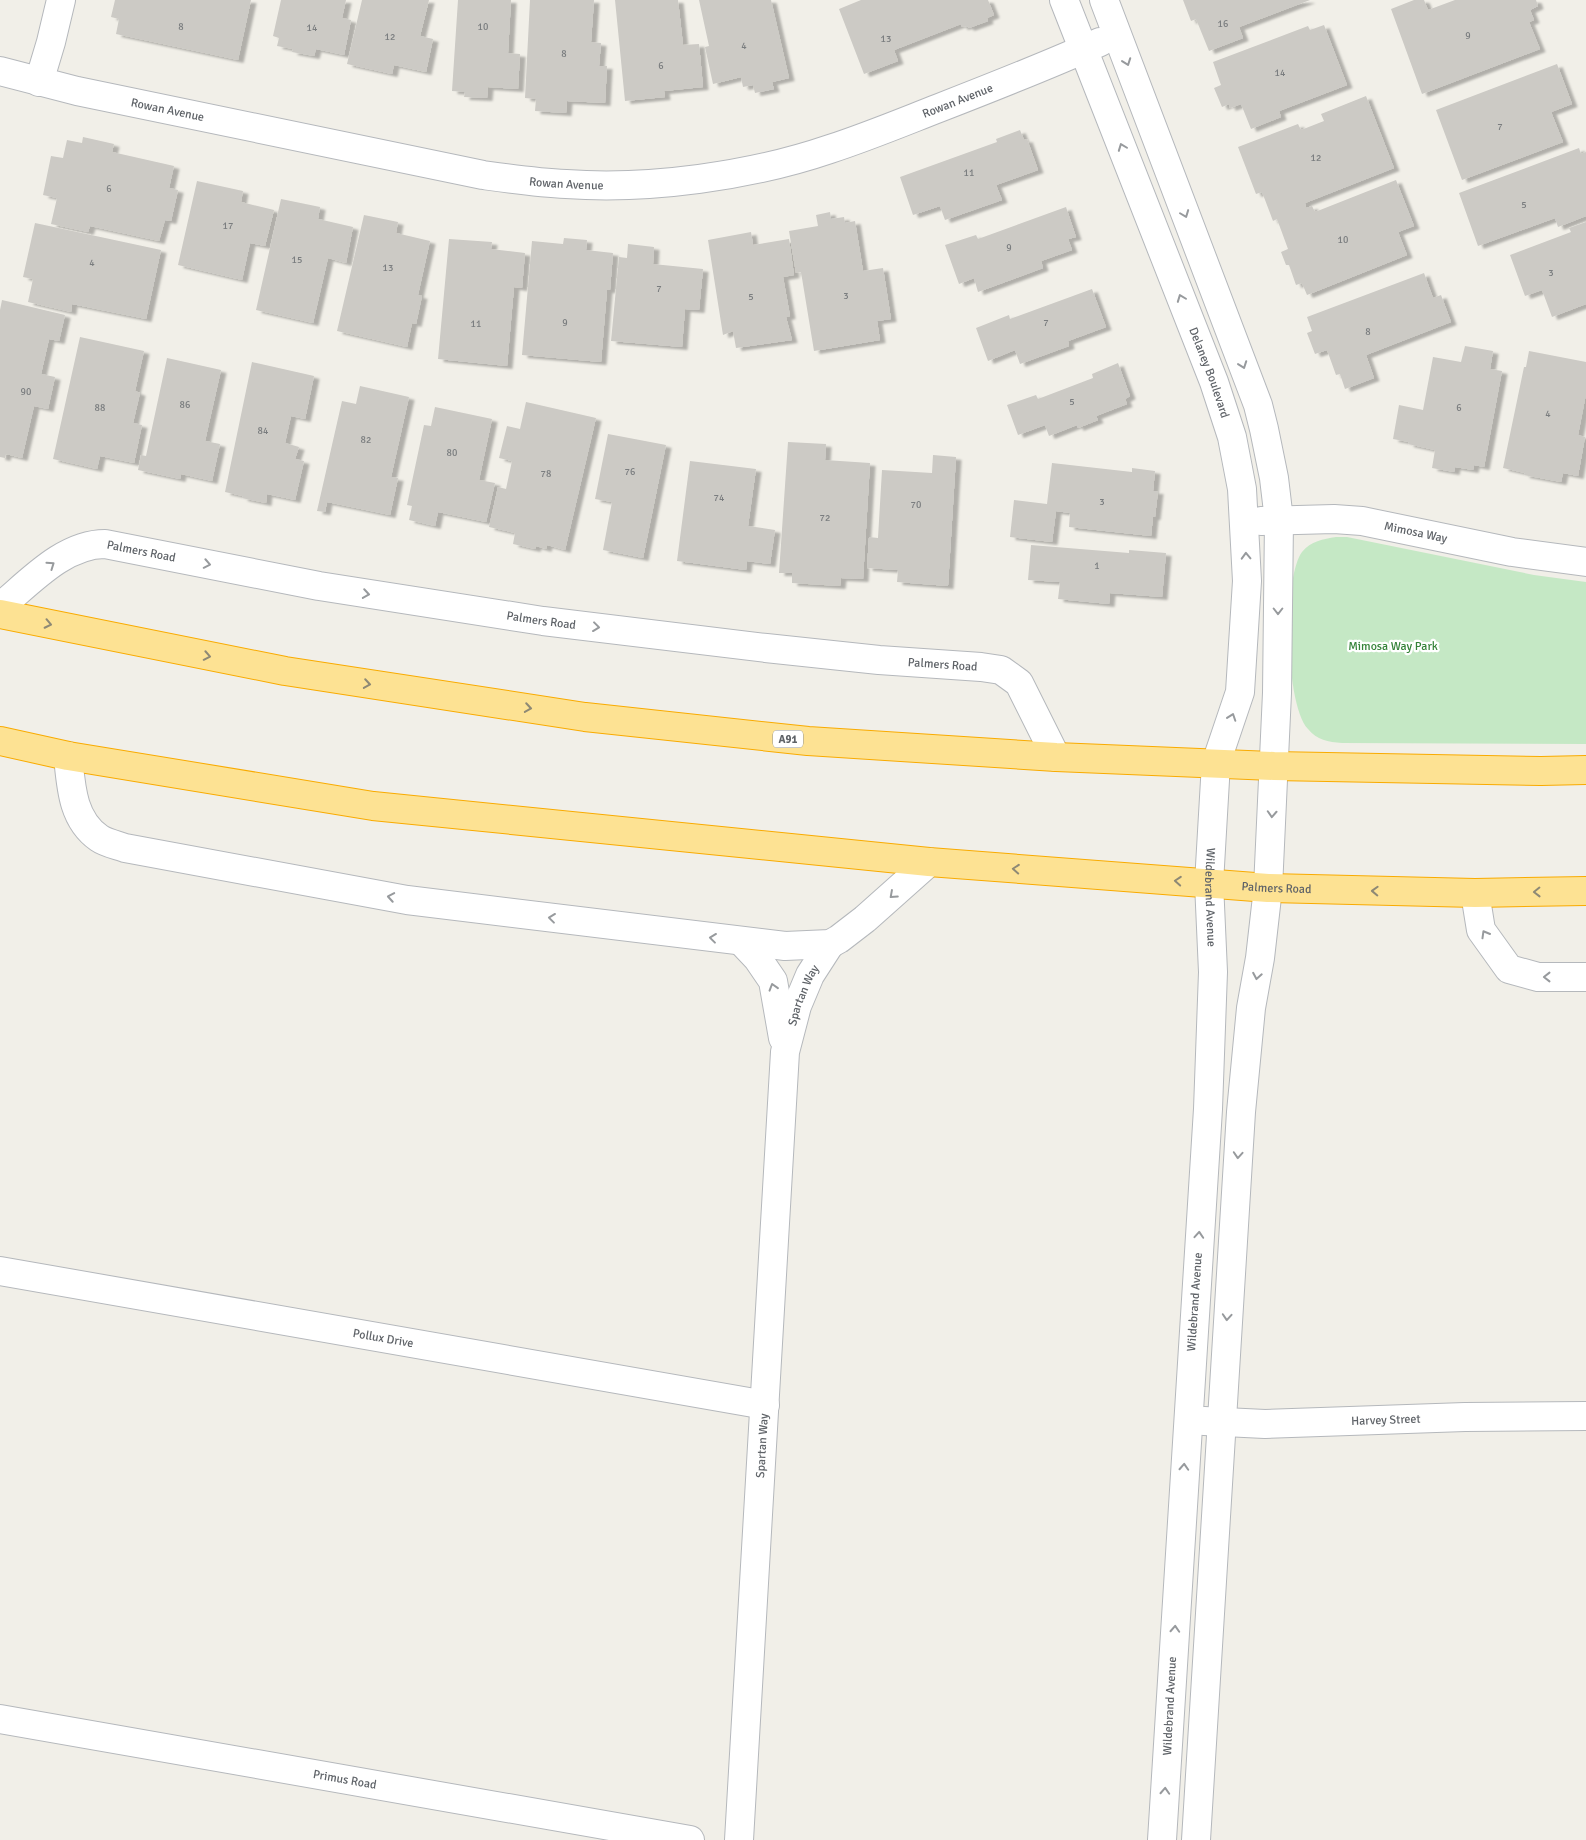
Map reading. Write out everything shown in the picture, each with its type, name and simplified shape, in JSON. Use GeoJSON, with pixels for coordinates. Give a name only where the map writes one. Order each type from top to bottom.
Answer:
{"type":"FeatureCollection","features":[{"type":"Feature","properties":{"kind":"highway","name":"A91"},"geometry":{"type":"LineString","coordinates":[[0,614],[285,671],[585,717],[808,741],[1056,756],[1274,766],[1532,771],[1586,770]]}},
{"type":"Feature","properties":{"kind":"highway","name":"Palmers Road"},"geometry":{"type":"LineString","coordinates":[[0,741],[68,756],[373,806],[929,862],[1268,888],[1475,894],[1586,891]]}},
{"type":"Feature","properties":{"kind":"street"},"geometry":{"type":"LineString","coordinates":[[39,82],[52,42],[60,0]]}},
{"type":"Feature","properties":{"kind":"street","name":"Delaney Boulevard"},"geometry":{"type":"LineString","coordinates":[[1064,0],[1211,373],[1232,437],[1242,489],[1247,581],[1240,692],[1216,763]]}},
{"type":"Feature","properties":{"kind":"street"},"geometry":{"type":"LineString","coordinates":[[1104,0],[1258,405],[1274,478],[1279,520],[1278,693],[1268,888],[1260,958],[1251,1008],[1241,1112],[1220,1422],[1196,1840]]}},
{"type":"Feature","properties":{"kind":"street","name":"Rowan Avenue"},"geometry":{"type":"LineString","coordinates":[[0,72],[39,82],[483,174],[524,181],[612,185],[657,183],[709,176],[759,168],[821,152],[1035,71],[1117,35]]}},
{"type":"Feature","properties":{"kind":"street","name":"Mimosa Way"},"geometry":{"type":"LineString","coordinates":[[1245,522],[1334,519],[1362,521],[1512,552],[1586,562]]}},
{"type":"Feature","properties":{"kind":"street","name":"Palmers Road"},"geometry":{"type":"LineString","coordinates":[[0,607],[51,565],[71,553],[94,544],[105,544],[319,586],[543,621],[879,660],[981,667],[1001,670],[1019,683],[1056,756]]}},
{"type":"Feature","properties":{"kind":"street"},"geometry":{"type":"LineString","coordinates":[[68,756],[73,796],[78,814],[87,828],[100,839],[125,848],[406,900],[785,946],[830,944],[866,919],[929,862]]}},
{"type":"Feature","properties":{"kind":"street","name":"Wildebrand Avenue"},"geometry":{"type":"LineString","coordinates":[[1162,1840],[1208,1110],[1213,972],[1209,883],[1216,763]]}},
{"type":"Feature","properties":{"kind":"street"},"geometry":{"type":"LineString","coordinates":[[1475,894],[1481,930],[1508,968],[1538,977],[1586,977]]}},
{"type":"Feature","properties":{"kind":"street","name":"Spartan Way"},"geometry":{"type":"LineString","coordinates":[[741,941],[758,959],[772,981],[786,1052]]}},
{"type":"Feature","properties":{"kind":"street","name":"Spartan Way"},"geometry":{"type":"LineString","coordinates":[[739,1840],[786,1052],[796,1006],[810,975],[830,944]]}},
{"type":"Feature","properties":{"kind":"street"},"geometry":{"type":"LineString","coordinates":[[1208,1110],[1241,1112]]}},
{"type":"Feature","properties":{"kind":"street","name":"Pollux Drive"},"geometry":{"type":"LineString","coordinates":[[0,1272],[765,1405]]}},
{"type":"Feature","properties":{"kind":"street","name":"Harvey Street"},"geometry":{"type":"LineString","coordinates":[[1187,1421],[1265,1424],[1465,1417],[1586,1416]]}},
{"type":"Feature","properties":{"kind":"street","name":"Primus Road"},"geometry":{"type":"LineString","coordinates":[[0,1719],[690,1840]]}},
{"type":"Feature","properties":{"kind":"green space","name":"Mimosa Way Park"},"geometry":{"type":"Polygon","coordinates":[[[1336,537],[1347,537],[1534,575],[1586,582],[1586,744],[1342,743],[1323,740],[1311,733],[1300,716],[1291,669],[1289,613],[1292,587],[1296,566],[1302,552],[1313,543],[1336,537]]]}},
{"type":"Feature","properties":{"kind":"building"},"geometry":{"type":"Polygon","coordinates":[[[115,0],[251,0],[238,60],[116,34],[119,19],[111,17],[115,0]]]}},
{"type":"Feature","properties":{"kind":"building"},"geometry":{"type":"Polygon","coordinates":[[[281,0],[346,0],[342,18],[351,20],[344,55],[316,49],[314,56],[292,52],[293,49],[277,46],[279,38],[273,36],[281,0]]]}},
{"type":"Feature","properties":{"kind":"building"},"geometry":{"type":"Polygon","coordinates":[[[362,0],[429,0],[420,36],[433,39],[426,72],[394,65],[392,74],[347,64],[362,0]]]}},
{"type":"Feature","properties":{"kind":"building"},"geometry":{"type":"Polygon","coordinates":[[[458,0],[511,0],[508,53],[520,54],[518,89],[488,87],[487,98],[464,97],[465,92],[452,91],[458,0]]]}},
{"type":"Feature","properties":{"kind":"building"},"geometry":{"type":"Polygon","coordinates":[[[530,0],[594,0],[591,42],[601,43],[599,66],[607,66],[605,103],[567,101],[566,113],[535,111],[536,99],[525,98],[530,0]]]}},
{"type":"Feature","properties":{"kind":"building"},"geometry":{"type":"Polygon","coordinates":[[[615,0],[678,0],[683,45],[699,44],[703,87],[664,91],[665,97],[625,101],[615,0]]]}},
{"type":"Feature","properties":{"kind":"building"},"geometry":{"type":"Polygon","coordinates":[[[699,0],[771,0],[789,78],[772,82],[774,89],[755,93],[753,85],[743,87],[741,77],[713,84],[705,47],[709,46],[699,0]]]}},
{"type":"Feature","properties":{"kind":"building"},"geometry":{"type":"Polygon","coordinates":[[[861,0],[988,0],[994,15],[987,18],[988,21],[969,28],[967,26],[962,27],[961,24],[894,50],[898,61],[864,74],[839,9],[861,0]]]}},
{"type":"Feature","properties":{"kind":"building"},"geometry":{"type":"Polygon","coordinates":[[[1183,0],[1310,0],[1239,27],[1243,38],[1209,51],[1196,19],[1191,21],[1183,0]]]}},
{"type":"Feature","properties":{"kind":"building"},"geometry":{"type":"Polygon","coordinates":[[[1414,0],[1424,0],[1428,10],[1455,0],[1536,0],[1538,6],[1530,10],[1534,20],[1529,22],[1540,49],[1422,94],[1391,9],[1414,0]]]}},
{"type":"Feature","properties":{"kind":"building"},"geometry":{"type":"Polygon","coordinates":[[[1324,25],[1347,85],[1279,111],[1281,117],[1251,129],[1241,104],[1230,108],[1229,104],[1222,107],[1214,88],[1221,85],[1213,62],[1308,26],[1310,30],[1324,25]]]}},
{"type":"Feature","properties":{"kind":"building"},"geometry":{"type":"Polygon","coordinates":[[[1557,64],[1572,104],[1551,112],[1563,142],[1462,180],[1436,110],[1557,64]]]}},
{"type":"Feature","properties":{"kind":"building"},"geometry":{"type":"Polygon","coordinates":[[[1366,96],[1394,168],[1305,203],[1306,208],[1312,206],[1315,212],[1396,180],[1414,226],[1398,232],[1407,255],[1307,295],[1302,283],[1296,285],[1289,265],[1286,265],[1281,252],[1288,249],[1277,219],[1273,221],[1262,192],[1256,194],[1238,147],[1298,124],[1301,130],[1324,121],[1321,114],[1366,96]]]}},
{"type":"Feature","properties":{"kind":"building"},"geometry":{"type":"Polygon","coordinates":[[[1020,130],[1024,140],[1027,139],[1038,170],[996,185],[1002,200],[945,220],[940,206],[913,215],[900,177],[997,142],[996,139],[1020,130]]]}},
{"type":"Feature","properties":{"kind":"building"},"geometry":{"type":"Polygon","coordinates":[[[83,137],[114,144],[112,152],[174,166],[169,188],[178,190],[171,221],[165,220],[159,241],[90,226],[88,232],[51,224],[57,198],[43,195],[51,156],[63,158],[67,140],[82,143],[83,137]]]}},
{"type":"Feature","properties":{"kind":"building"},"geometry":{"type":"Polygon","coordinates":[[[1579,148],[1581,154],[1586,152],[1586,216],[1558,227],[1555,218],[1478,246],[1459,193],[1579,148]]]}},
{"type":"Feature","properties":{"kind":"building"},"geometry":{"type":"Polygon","coordinates":[[[197,181],[243,191],[241,202],[274,210],[265,246],[250,243],[242,280],[178,265],[197,181]]]}},
{"type":"Feature","properties":{"kind":"building"},"geometry":{"type":"Polygon","coordinates":[[[281,199],[320,207],[318,219],[353,227],[346,263],[328,258],[313,323],[256,310],[281,199]]]}},
{"type":"Feature","properties":{"kind":"building"},"geometry":{"type":"Polygon","coordinates":[[[1066,207],[1076,237],[1068,239],[1072,250],[1041,261],[1043,268],[978,292],[974,278],[959,284],[945,245],[976,235],[978,239],[1066,207]]]}},
{"type":"Feature","properties":{"kind":"building"},"geometry":{"type":"Polygon","coordinates":[[[830,212],[831,219],[844,217],[845,223],[855,221],[863,271],[883,268],[891,319],[877,321],[880,340],[814,351],[801,272],[796,273],[789,231],[818,226],[816,215],[830,212]]]}},
{"type":"Feature","properties":{"kind":"building"},"geometry":{"type":"Polygon","coordinates":[[[364,215],[398,222],[396,233],[430,241],[418,295],[422,296],[416,324],[412,323],[407,347],[337,331],[364,215]]]}},
{"type":"Feature","properties":{"kind":"building"},"geometry":{"type":"Polygon","coordinates":[[[1586,222],[1586,304],[1552,317],[1542,290],[1525,296],[1510,255],[1571,232],[1569,228],[1586,222]]]}},
{"type":"Feature","properties":{"kind":"building"},"geometry":{"type":"Polygon","coordinates":[[[35,223],[161,250],[146,319],[72,304],[71,312],[28,302],[33,279],[23,277],[35,223]]]}},
{"type":"Feature","properties":{"kind":"building"},"geometry":{"type":"Polygon","coordinates":[[[751,232],[753,245],[789,239],[794,275],[783,277],[790,316],[786,317],[792,340],[736,348],[733,331],[723,335],[708,240],[751,232]]]}},
{"type":"Feature","properties":{"kind":"building"},"geometry":{"type":"Polygon","coordinates":[[[564,238],[587,240],[586,250],[613,253],[610,290],[607,290],[601,362],[522,355],[532,241],[563,244],[564,238]]]}},
{"type":"Feature","properties":{"kind":"building"},"geometry":{"type":"Polygon","coordinates":[[[449,239],[492,242],[491,249],[525,253],[522,288],[514,287],[507,366],[438,359],[449,239]]]}},
{"type":"Feature","properties":{"kind":"building"},"geometry":{"type":"Polygon","coordinates":[[[628,244],[654,247],[653,264],[703,269],[699,310],[685,309],[682,347],[611,341],[619,257],[627,258],[628,244]]]}},
{"type":"Feature","properties":{"kind":"building"},"geometry":{"type":"Polygon","coordinates":[[[1424,273],[1433,298],[1441,295],[1451,322],[1366,355],[1374,378],[1345,389],[1340,374],[1336,375],[1327,350],[1315,354],[1307,333],[1312,331],[1307,317],[1424,273]]]}},
{"type":"Feature","properties":{"kind":"building"},"geometry":{"type":"Polygon","coordinates":[[[1092,289],[1106,327],[1068,341],[1069,346],[1020,364],[1015,350],[988,361],[976,328],[1009,315],[1010,319],[1092,289]]]}},
{"type":"Feature","properties":{"kind":"building"},"geometry":{"type":"Polygon","coordinates":[[[2,300],[65,315],[59,341],[49,339],[41,374],[55,377],[48,409],[34,406],[22,458],[6,454],[5,458],[0,457],[0,310],[2,300]]]}},
{"type":"Feature","properties":{"kind":"building"},"geometry":{"type":"Polygon","coordinates":[[[80,337],[144,351],[135,391],[140,393],[133,423],[142,425],[134,463],[100,456],[97,469],[53,459],[80,337]]]}},
{"type":"Feature","properties":{"kind":"building"},"geometry":{"type":"Polygon","coordinates":[[[1465,346],[1493,351],[1490,369],[1502,371],[1484,467],[1474,465],[1473,470],[1455,467],[1454,472],[1432,468],[1435,450],[1393,439],[1399,405],[1423,410],[1433,357],[1461,362],[1465,346]]]}},
{"type":"Feature","properties":{"kind":"building"},"geometry":{"type":"Polygon","coordinates":[[[1529,351],[1586,362],[1586,394],[1578,435],[1585,437],[1578,476],[1563,473],[1561,482],[1524,475],[1525,473],[1503,468],[1529,351]]]}},
{"type":"Feature","properties":{"kind":"building"},"geometry":{"type":"Polygon","coordinates":[[[167,358],[221,370],[205,441],[220,444],[212,481],[181,474],[180,479],[138,470],[141,455],[146,456],[167,358]]]}},
{"type":"Feature","properties":{"kind":"building"},"geometry":{"type":"Polygon","coordinates":[[[252,362],[314,376],[305,419],[291,416],[285,443],[299,447],[295,459],[304,461],[295,500],[267,494],[266,503],[225,492],[252,362]]]}},
{"type":"Feature","properties":{"kind":"building"},"geometry":{"type":"Polygon","coordinates":[[[1118,363],[1130,396],[1125,399],[1127,404],[1096,416],[1098,420],[1078,428],[1077,425],[1049,436],[1045,425],[1018,435],[1007,405],[1036,395],[1038,399],[1093,378],[1092,374],[1118,363]]]}},
{"type":"Feature","properties":{"kind":"building"},"geometry":{"type":"Polygon","coordinates":[[[360,386],[409,397],[391,477],[398,478],[390,515],[327,502],[325,512],[317,511],[342,401],[356,404],[360,386]]]}},
{"type":"Feature","properties":{"kind":"building"},"geometry":{"type":"Polygon","coordinates":[[[526,402],[596,418],[565,550],[547,545],[546,549],[536,546],[535,549],[513,544],[515,533],[489,527],[498,487],[506,489],[512,461],[499,458],[507,426],[520,429],[526,402]]]}},
{"type":"Feature","properties":{"kind":"building"},"geometry":{"type":"Polygon","coordinates":[[[435,407],[492,419],[479,480],[495,483],[486,522],[438,512],[435,526],[409,520],[412,506],[407,505],[424,425],[431,426],[435,407]]]}},
{"type":"Feature","properties":{"kind":"building"},"geometry":{"type":"Polygon","coordinates":[[[608,434],[666,445],[643,558],[603,550],[612,502],[595,499],[608,434]]]}},
{"type":"Feature","properties":{"kind":"building"},"geometry":{"type":"Polygon","coordinates":[[[788,442],[826,444],[825,460],[870,463],[863,579],[841,578],[840,586],[792,583],[792,573],[779,573],[788,442]]]}},
{"type":"Feature","properties":{"kind":"building"},"geometry":{"type":"Polygon","coordinates":[[[933,455],[956,457],[948,586],[897,582],[898,570],[867,568],[869,537],[878,538],[882,470],[932,473],[933,455]]]}},
{"type":"Feature","properties":{"kind":"building"},"geometry":{"type":"Polygon","coordinates":[[[690,461],[756,469],[748,526],[775,530],[770,564],[747,561],[746,570],[677,561],[690,461]]]}},
{"type":"Feature","properties":{"kind":"building"},"geometry":{"type":"Polygon","coordinates":[[[1052,463],[1132,472],[1132,468],[1155,471],[1153,491],[1158,491],[1151,536],[1069,527],[1070,513],[1056,511],[1052,542],[1010,537],[1014,500],[1047,504],[1052,463]]]}},
{"type":"Feature","properties":{"kind":"building"},"geometry":{"type":"Polygon","coordinates":[[[1031,545],[1129,553],[1129,550],[1166,553],[1162,597],[1110,593],[1109,604],[1058,599],[1060,582],[1028,580],[1031,545]]]}}]}
